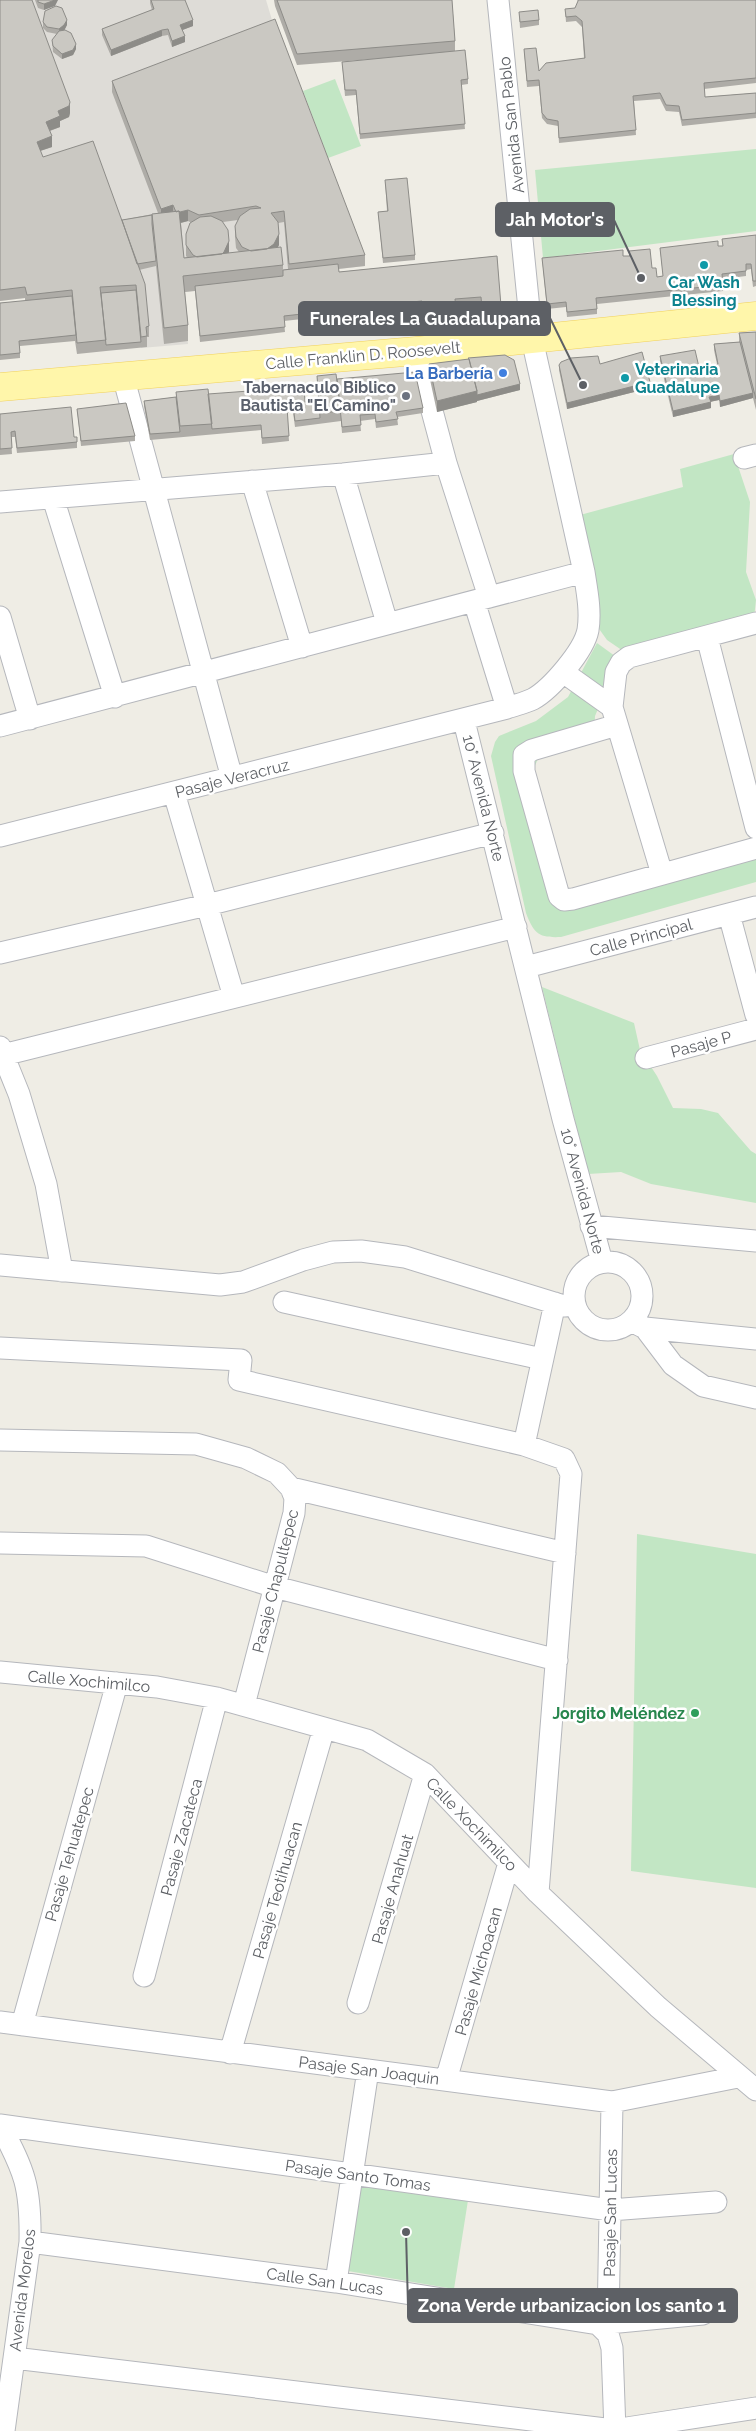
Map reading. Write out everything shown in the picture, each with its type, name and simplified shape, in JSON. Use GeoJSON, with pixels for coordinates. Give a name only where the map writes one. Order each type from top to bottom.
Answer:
{"type":"FeatureCollection","features":[{"type":"Feature","properties":{"kind":"main road","name":"Calle Franklin D. Roosevelt"},"geometry":{"type":"LineString","coordinates":[[0,387],[416,351],[756,316]]}},
{"type":"Feature","properties":{"kind":"street","name":"Avenida San Pablo"},"geometry":{"type":"LineString","coordinates":[[498,0],[532,339]]}},
{"type":"Feature","properties":{"kind":"street","name":"10° Avenida Norte"},"geometry":{"type":"LineString","coordinates":[[532,339],[584,572],[589,607],[588,632],[563,672],[533,699],[464,721],[591,1226],[602,1262]]}},
{"type":"Feature","properties":{"kind":"street"},"geometry":{"type":"LineString","coordinates":[[416,351],[482,600],[507,708]]}},
{"type":"Feature","properties":{"kind":"street"},"geometry":{"type":"LineString","coordinates":[[123,376],[232,778]]}},
{"type":"Feature","properties":{"kind":"street"},"geometry":{"type":"LineString","coordinates":[[0,502],[342,474],[446,463]]}},
{"type":"Feature","properties":{"kind":"street"},"geometry":{"type":"LineString","coordinates":[[342,474],[388,624]]}},
{"type":"Feature","properties":{"kind":"street"},"geometry":{"type":"LineString","coordinates":[[252,481],[302,647]]}},
{"type":"Feature","properties":{"kind":"street"},"geometry":{"type":"LineString","coordinates":[[54,498],[115,697]]}},
{"type":"Feature","properties":{"kind":"street"},"geometry":{"type":"LineString","coordinates":[[0,726],[584,572]]}},
{"type":"Feature","properties":{"kind":"street"},"geometry":{"type":"LineString","coordinates":[[0,617],[30,719]]}},
{"type":"Feature","properties":{"kind":"street"},"geometry":{"type":"LineString","coordinates":[[662,874],[614,716],[612,690],[616,672],[620,663],[629,657],[756,624]]}},
{"type":"Feature","properties":{"kind":"street"},"geometry":{"type":"LineString","coordinates":[[707,636],[756,828]]}},
{"type":"Feature","properties":{"kind":"street"},"geometry":{"type":"LineString","coordinates":[[563,672],[614,716]]}},
{"type":"Feature","properties":{"kind":"street"},"geometry":{"type":"LineString","coordinates":[[614,716],[532,750],[524,756],[524,771],[558,896],[564,900],[573,899],[756,848]]}},
{"type":"Feature","properties":{"kind":"street","name":"Pasaje Veracruz"},"geometry":{"type":"LineString","coordinates":[[0,836],[464,721]]}},
{"type":"Feature","properties":{"kind":"street"},"geometry":{"type":"LineString","coordinates":[[174,792],[234,997]]}},
{"type":"Feature","properties":{"kind":"street"},"geometry":{"type":"LineString","coordinates":[[0,953],[206,905],[493,833]]}},
{"type":"Feature","properties":{"kind":"street","name":"Calle Principal"},"geometry":{"type":"LineString","coordinates":[[526,967],[756,907]]}},
{"type":"Feature","properties":{"kind":"street"},"geometry":{"type":"LineString","coordinates":[[729,914],[756,1015]]}},
{"type":"Feature","properties":{"kind":"street"},"geometry":{"type":"LineString","coordinates":[[62,1271],[46,1184],[19,1094],[2,1051],[234,997],[516,927]]}},
{"type":"Feature","properties":{"kind":"street","name":"Pasaje P"},"geometry":{"type":"LineString","coordinates":[[646,1058],[756,1029]]}},
{"type":"Feature","properties":{"kind":"street"},"geometry":{"type":"LineString","coordinates":[[591,1226],[756,1242]]}},
{"type":"Feature","properties":{"kind":"street"},"geometry":{"type":"LineString","coordinates":[[0,1265],[220,1285],[243,1282],[303,1260],[333,1252],[362,1251],[405,1258],[565,1304],[589,1325],[600,1330],[612,1330],[638,1324],[756,1339]]}},
{"type":"Feature","properties":{"kind":"street"},"geometry":{"type":"LineString","coordinates":[[524,1445],[542,1359],[565,1304],[574,1293],[581,1275],[590,1267],[602,1262],[613,1262],[626,1266],[635,1274],[641,1284],[643,1296],[638,1324],[673,1365],[703,1386],[756,1398]]}},
{"type":"Feature","properties":{"kind":"street"},"geometry":{"type":"LineString","coordinates":[[284,1302],[542,1359]]}},
{"type":"Feature","properties":{"kind":"street"},"geometry":{"type":"LineString","coordinates":[[0,1348],[241,1360],[239,1380],[524,1445],[564,1459],[571,1474],[538,1893]]}},
{"type":"Feature","properties":{"kind":"street","name":"Pasaje Chapultepec"},"geometry":{"type":"LineString","coordinates":[[0,1440],[196,1444],[246,1458],[277,1474],[290,1488],[295,1498],[294,1513],[244,1705]]}},
{"type":"Feature","properties":{"kind":"street"},"geometry":{"type":"LineString","coordinates":[[290,1488],[565,1553]]}},
{"type":"Feature","properties":{"kind":"street"},"geometry":{"type":"LineString","coordinates":[[0,1543],[146,1546],[275,1587],[557,1660]]}},
{"type":"Feature","properties":{"kind":"street","name":"Calle Xochimilco"},"geometry":{"type":"LineString","coordinates":[[2,1679],[117,1683],[157,1687],[217,1698],[367,1740],[425,1774],[538,1893],[658,2007],[738,2077],[756,2090]]}},
{"type":"Feature","properties":{"kind":"street","name":"Pasaje Tehuatepec"},"geometry":{"type":"LineString","coordinates":[[22,2025],[117,1683]]}},
{"type":"Feature","properties":{"kind":"street","name":"Pasaje Zacateca"},"geometry":{"type":"LineString","coordinates":[[144,1976],[217,1698]]}},
{"type":"Feature","properties":{"kind":"street","name":"Pasaje Teotihuacan"},"geometry":{"type":"LineString","coordinates":[[230,2053],[324,1728]]}},
{"type":"Feature","properties":{"kind":"street","name":"Pasaje Anahuat"},"geometry":{"type":"LineString","coordinates":[[358,2004],[425,1774]]}},
{"type":"Feature","properties":{"kind":"street","name":"Pasaje Michoacan"},"geometry":{"type":"LineString","coordinates":[[446,2080],[510,1863]]}},
{"type":"Feature","properties":{"kind":"street","name":"Pasaje San Joaquin"},"geometry":{"type":"LineString","coordinates":[[0,2022],[612,2102],[738,2077]]}},
{"type":"Feature","properties":{"kind":"street"},"geometry":{"type":"LineString","coordinates":[[336,2282],[368,2070]]}},
{"type":"Feature","properties":{"kind":"street","name":"Pasaje San Lucas"},"geometry":{"type":"LineString","coordinates":[[603,2324],[610,2210],[612,2102]]}},
{"type":"Feature","properties":{"kind":"street","name":"Pasaje Santo Tomas"},"geometry":{"type":"LineString","coordinates":[[0,2125],[610,2210],[716,2202]]}},
{"type":"Feature","properties":{"kind":"street","name":"Avenida Morelos"},"geometry":{"type":"LineString","coordinates":[[0,2125],[20,2164],[28,2188],[30,2242],[4,2431]]}},
{"type":"Feature","properties":{"kind":"street","name":"Calle San Lucas"},"geometry":{"type":"LineString","coordinates":[[30,2242],[336,2282],[603,2324]]}},
{"type":"Feature","properties":{"kind":"street"},"geometry":{"type":"LineString","coordinates":[[614,2430],[612,2348],[603,2324],[702,2314]]}},
{"type":"Feature","properties":{"kind":"street"},"geometry":{"type":"LineString","coordinates":[[14,2358],[614,2430],[756,2408]]}},
{"type":"Feature","properties":{"kind":"shaded area"},"geometry":{"type":"Polygon","coordinates":[[[0,0],[266,0],[275,30],[365,266],[289,275],[283,281],[183,292],[188,344],[141,348],[136,296],[27,306],[25,298],[0,301],[0,0]]]}},
{"type":"Feature","properties":{"kind":"green space"},"geometry":{"type":"Polygon","coordinates":[[[335,79],[361,146],[328,158],[303,91],[335,79]]]}},
{"type":"Feature","properties":{"kind":"green space"},"geometry":{"type":"Polygon","coordinates":[[[756,149],[756,231],[543,258],[535,170],[756,149]]]}},
{"type":"Feature","properties":{"kind":"green space"},"geometry":{"type":"Polygon","coordinates":[[[734,454],[750,502],[746,572],[756,600],[754,618],[626,653],[607,640],[597,626],[580,515],[683,487],[680,469],[734,454]]]}},
{"type":"Feature","properties":{"kind":"green space"},"geometry":{"type":"Polygon","coordinates":[[[597,643],[619,659],[595,716],[594,735],[541,752],[533,770],[568,894],[756,842],[756,882],[561,937],[547,937],[535,930],[526,913],[491,756],[499,736],[536,721],[568,697],[597,643]]]}},
{"type":"Feature","properties":{"kind":"green space"},"geometry":{"type":"Polygon","coordinates":[[[542,987],[634,1023],[640,1050],[657,1076],[673,1108],[701,1109],[718,1113],[751,1151],[756,1154],[756,1203],[651,1184],[621,1172],[588,1174],[542,987]]]}},
{"type":"Feature","properties":{"kind":"green space","name":"Jorgito Meléndez"},"geometry":{"type":"Polygon","coordinates":[[[637,1534],[756,1554],[756,1888],[631,1871],[637,1534]]]}},
{"type":"Feature","properties":{"kind":"green space"},"geometry":{"type":"Polygon","coordinates":[[[357,2177],[469,2194],[454,2289],[342,2270],[357,2177]]]}},
{"type":"Feature","properties":{"kind":"building"},"geometry":{"type":"Polygon","coordinates":[[[0,0],[32,0],[70,102],[69,106],[58,111],[60,116],[46,122],[52,136],[37,142],[43,157],[93,141],[145,284],[149,326],[146,327],[147,336],[141,337],[136,285],[100,287],[106,340],[77,343],[72,290],[27,295],[25,287],[0,290],[0,0]]]}},
{"type":"Feature","properties":{"kind":"building"},"geometry":{"type":"Polygon","coordinates":[[[38,0],[55,0],[44,4],[38,2],[38,0]]]}},
{"type":"Feature","properties":{"kind":"building"},"geometry":{"type":"Polygon","coordinates":[[[151,0],[185,0],[193,20],[180,25],[185,36],[172,41],[168,29],[162,30],[111,50],[102,29],[154,9],[151,0]]]}},
{"type":"Feature","properties":{"kind":"building"},"geometry":{"type":"Polygon","coordinates":[[[277,0],[452,0],[455,41],[297,54],[277,0]]]}},
{"type":"Feature","properties":{"kind":"building"},"geometry":{"type":"Polygon","coordinates":[[[578,0],[756,0],[756,78],[704,83],[705,97],[756,93],[756,113],[682,120],[679,106],[666,105],[660,93],[633,96],[636,130],[559,138],[558,121],[547,119],[542,113],[539,80],[527,81],[524,49],[536,48],[539,71],[546,63],[585,58],[582,21],[576,16],[566,17],[565,9],[575,8],[578,0]]]}},
{"type":"Feature","properties":{"kind":"building"},"geometry":{"type":"Polygon","coordinates":[[[56,6],[62,8],[67,20],[59,29],[47,27],[43,22],[45,11],[56,6]]]}},
{"type":"Feature","properties":{"kind":"building"},"geometry":{"type":"Polygon","coordinates":[[[538,10],[539,20],[520,22],[519,12],[538,10]]]}},
{"type":"Feature","properties":{"kind":"building"},"geometry":{"type":"Polygon","coordinates":[[[275,19],[365,255],[289,264],[284,211],[271,213],[278,222],[279,234],[274,244],[267,249],[251,251],[242,247],[236,237],[235,226],[240,216],[250,209],[261,208],[256,206],[199,215],[188,210],[176,212],[173,205],[161,209],[112,81],[275,19]]]}},
{"type":"Feature","properties":{"kind":"building"},"geometry":{"type":"Polygon","coordinates":[[[65,30],[71,33],[76,44],[73,50],[62,54],[53,46],[52,40],[59,31],[65,30]]]}},
{"type":"Feature","properties":{"kind":"building"},"geometry":{"type":"Polygon","coordinates":[[[465,50],[468,79],[461,80],[465,124],[360,134],[356,90],[345,90],[342,62],[465,50]]]}},
{"type":"Feature","properties":{"kind":"building"},"geometry":{"type":"Polygon","coordinates":[[[407,178],[415,255],[383,258],[378,212],[388,211],[385,180],[407,178]]]}},
{"type":"Feature","properties":{"kind":"building"},"geometry":{"type":"Polygon","coordinates":[[[179,211],[184,258],[281,247],[283,265],[183,276],[188,325],[164,328],[152,214],[179,211]]]}},
{"type":"Feature","properties":{"kind":"building"},"geometry":{"type":"Polygon","coordinates":[[[152,215],[156,261],[137,264],[122,220],[152,215]]]}},
{"type":"Feature","properties":{"kind":"building"},"geometry":{"type":"Polygon","coordinates":[[[211,216],[222,221],[228,230],[229,241],[222,254],[197,257],[193,255],[186,245],[186,234],[190,223],[200,217],[211,216]]]}},
{"type":"Feature","properties":{"kind":"building"},"geometry":{"type":"Polygon","coordinates":[[[756,235],[756,281],[753,281],[751,264],[746,264],[746,271],[722,274],[723,285],[596,298],[597,309],[567,312],[566,302],[547,304],[542,258],[623,250],[623,256],[630,256],[629,251],[650,249],[652,268],[656,268],[657,277],[663,276],[660,248],[718,241],[718,246],[723,246],[722,239],[756,235]]]}},
{"type":"Feature","properties":{"kind":"building"},"geometry":{"type":"Polygon","coordinates":[[[497,256],[501,306],[482,308],[481,297],[455,299],[456,312],[423,315],[422,301],[371,306],[372,321],[343,323],[342,309],[324,310],[324,315],[312,316],[311,313],[284,316],[285,327],[200,336],[195,286],[283,276],[283,270],[338,264],[339,272],[497,256]]]}},
{"type":"Feature","properties":{"kind":"building"},"geometry":{"type":"Polygon","coordinates":[[[136,290],[141,342],[106,345],[101,293],[136,290]]]}},
{"type":"Feature","properties":{"kind":"building"},"geometry":{"type":"Polygon","coordinates":[[[72,296],[76,335],[19,341],[20,353],[0,355],[0,303],[72,296]]]}},
{"type":"Feature","properties":{"kind":"building"},"geometry":{"type":"Polygon","coordinates":[[[756,332],[756,399],[739,333],[756,332]]]}},
{"type":"Feature","properties":{"kind":"building"},"geometry":{"type":"Polygon","coordinates":[[[740,342],[753,393],[720,401],[719,395],[709,397],[711,402],[673,411],[660,356],[695,350],[701,376],[714,374],[712,366],[718,364],[714,344],[740,342]]]}},
{"type":"Feature","properties":{"kind":"building"},"geometry":{"type":"Polygon","coordinates":[[[642,352],[650,382],[567,403],[559,365],[561,362],[571,358],[598,356],[600,364],[642,352]]]}},
{"type":"Feature","properties":{"kind":"building"},"geometry":{"type":"Polygon","coordinates":[[[505,355],[514,360],[520,384],[477,395],[468,358],[505,355]]]}},
{"type":"Feature","properties":{"kind":"building"},"geometry":{"type":"Polygon","coordinates":[[[469,359],[477,391],[437,401],[429,364],[469,359]]]}},
{"type":"Feature","properties":{"kind":"building"},"geometry":{"type":"Polygon","coordinates":[[[415,372],[423,408],[396,412],[398,419],[376,422],[375,414],[360,415],[361,425],[342,427],[337,379],[415,372]]]}},
{"type":"Feature","properties":{"kind":"building"},"geometry":{"type":"Polygon","coordinates":[[[336,374],[341,411],[320,413],[317,376],[336,374]]]}},
{"type":"Feature","properties":{"kind":"building"},"geometry":{"type":"Polygon","coordinates":[[[304,387],[305,402],[319,401],[320,418],[295,421],[293,406],[287,407],[289,436],[262,438],[261,425],[212,429],[208,394],[304,387]]]}},
{"type":"Feature","properties":{"kind":"building"},"geometry":{"type":"Polygon","coordinates":[[[208,389],[212,424],[180,426],[176,392],[208,389]]]}},
{"type":"Feature","properties":{"kind":"building"},"geometry":{"type":"Polygon","coordinates":[[[176,397],[180,432],[150,434],[144,401],[176,397]]]}},
{"type":"Feature","properties":{"kind":"building"},"geometry":{"type":"Polygon","coordinates":[[[126,403],[135,436],[81,441],[77,409],[126,403]]]}},
{"type":"Feature","properties":{"kind":"building"},"geometry":{"type":"Polygon","coordinates":[[[71,407],[74,437],[77,437],[77,442],[17,448],[15,431],[11,432],[12,448],[0,449],[0,414],[71,407]]]}},
{"type":"Feature","properties":{"kind":"place","name":"Car Wash Blessing"},"geometry":{"type":"Point","coordinates":[704,265]}},
{"type":"Feature","properties":{"kind":"place","name":"Jah Motor's"},"geometry":{"type":"Point","coordinates":[641,278]}},
{"type":"Feature","properties":{"kind":"place","name":"La Barbería"},"geometry":{"type":"Point","coordinates":[503,373]}},
{"type":"Feature","properties":{"kind":"place","name":"Veterinaria Guadalupe"},"geometry":{"type":"Point","coordinates":[625,378]}},
{"type":"Feature","properties":{"kind":"place","name":"Funerales La Guadalupana"},"geometry":{"type":"Point","coordinates":[583,385]}},
{"type":"Feature","properties":{"kind":"place","name":"Tabernaculo Biblico Bautista \"El Camino\""},"geometry":{"type":"Point","coordinates":[406,396]}},
{"type":"Feature","properties":{"kind":"place","name":"Jorgito Meléndez"},"geometry":{"type":"Point","coordinates":[695,1713]}},
{"type":"Feature","properties":{"kind":"place","name":"Zona Verde urbanizacion los santo 1"},"geometry":{"type":"Point","coordinates":[406,2232]}}]}
